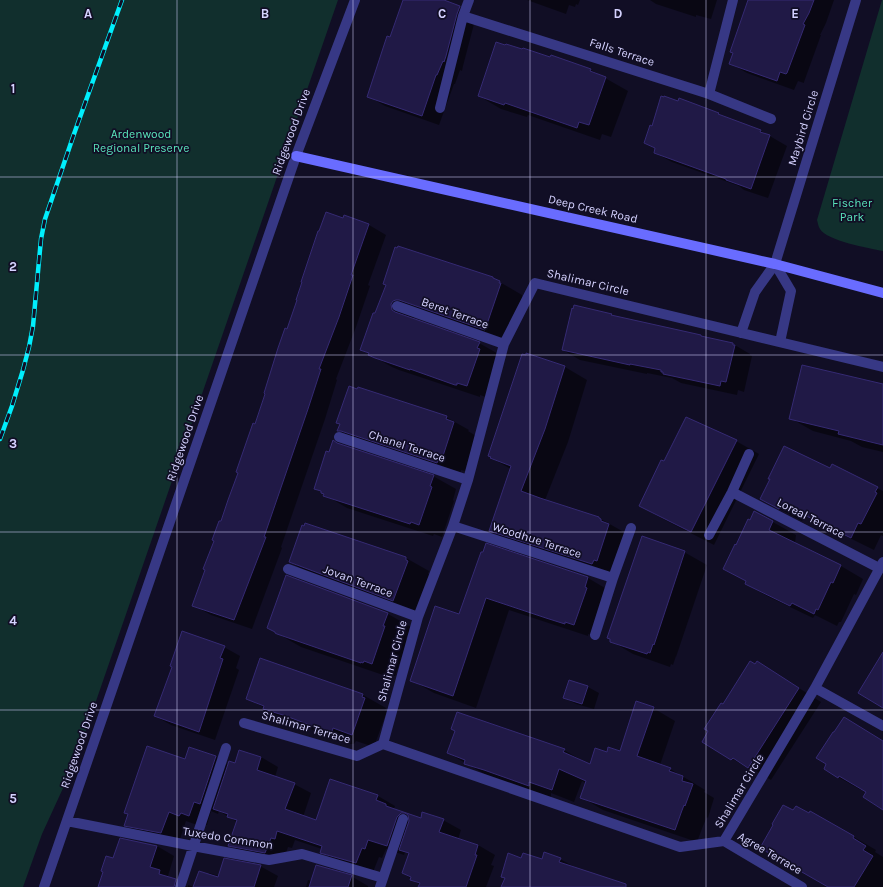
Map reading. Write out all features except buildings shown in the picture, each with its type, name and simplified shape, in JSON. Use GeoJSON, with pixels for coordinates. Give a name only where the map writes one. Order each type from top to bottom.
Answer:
{"type":"FeatureCollection","features":[{"type":"Feature","properties":{"kind":"street","name":"Ridgewood Drive"},"geometry":{"type":"LineString","coordinates":[[44,887],[296,156],[355,0]]}},
{"type":"Feature","properties":{"kind":"street"},"geometry":{"type":"LineString","coordinates":[[440,108],[463,16],[469,0]]}},
{"type":"Feature","properties":{"kind":"street"},"geometry":{"type":"LineString","coordinates":[[709,94],[733,0]]}},
{"type":"Feature","properties":{"kind":"street","name":"Maybird Circle"},"geometry":{"type":"LineString","coordinates":[[742,332],[755,292],[775,264],[856,0]]}},
{"type":"Feature","properties":{"kind":"street","name":"Falls Terrace"},"geometry":{"type":"LineString","coordinates":[[463,16],[709,94],[771,119]]}},
{"type":"Feature","properties":{"kind":"street","name":"Deep Creek Road"},"geometry":{"type":"LineString","coordinates":[[296,156],[775,264],[883,293]]}},
{"type":"Feature","properties":{"kind":"street"},"geometry":{"type":"LineString","coordinates":[[775,264],[791,291],[780,342]]}},
{"type":"Feature","properties":{"kind":"street","name":"Shalimar Circle"},"geometry":{"type":"LineString","coordinates":[[881,565],[815,688],[724,841],[680,847],[383,744],[418,617],[453,526],[468,480],[504,344],[535,283],[883,367]]}},
{"type":"Feature","properties":{"kind":"street","name":"Beret Terrace"},"geometry":{"type":"LineString","coordinates":[[397,306],[504,344]]}},
{"type":"Feature","properties":{"kind":"street","name":"Chanel Terrace"},"geometry":{"type":"LineString","coordinates":[[339,437],[468,480]]}},
{"type":"Feature","properties":{"kind":"street"},"geometry":{"type":"LineString","coordinates":[[709,535],[732,492],[749,454]]}},
{"type":"Feature","properties":{"kind":"street","name":"Loreal Terrace"},"geometry":{"type":"LineString","coordinates":[[732,492],[881,565]]}},
{"type":"Feature","properties":{"kind":"street","name":"Woodhue Terrace"},"geometry":{"type":"LineString","coordinates":[[453,526],[613,578]]}},
{"type":"Feature","properties":{"kind":"street"},"geometry":{"type":"LineString","coordinates":[[595,635],[613,578],[632,528]]}},
{"type":"Feature","properties":{"kind":"street","name":"Jovan Terrace"},"geometry":{"type":"LineString","coordinates":[[288,569],[418,617]]}},
{"type":"Feature","properties":{"kind":"street"},"geometry":{"type":"LineString","coordinates":[[815,688],[883,726]]}},
{"type":"Feature","properties":{"kind":"street","name":"Shalimar Terrace"},"geometry":{"type":"LineString","coordinates":[[244,723],[357,756],[383,744]]}},
{"type":"Feature","properties":{"kind":"street"},"geometry":{"type":"LineString","coordinates":[[180,887],[226,748]]}},
{"type":"Feature","properties":{"kind":"street"},"geometry":{"type":"LineString","coordinates":[[381,882],[403,818]]}},
{"type":"Feature","properties":{"kind":"street","name":"Tuxedo Common"},"geometry":{"type":"LineString","coordinates":[[67,821],[269,860],[302,854],[381,882]]}},
{"type":"Feature","properties":{"kind":"street","name":"Agree Terrace"},"geometry":{"type":"LineString","coordinates":[[724,841],[802,887]]}},
{"type":"Feature","properties":{"kind":"green space","name":"Ardenwood Regional Preserve"},"geometry":{"type":"Polygon","coordinates":[[[0,0],[338,0],[75,762],[42,834],[23,887],[0,887],[0,0]]]}},
{"type":"Feature","properties":{"kind":"green space","name":"Fischer Park"},"geometry":{"type":"Polygon","coordinates":[[[882,0],[883,251],[831,237],[820,229],[817,220],[882,0]]]}},
{"type":"Feature","properties":{"kind":"railway"},"geometry":{"type":"LineString","coordinates":[[0,439],[12,406],[29,347],[33,326],[41,239],[45,219],[122,0]]}}]}
